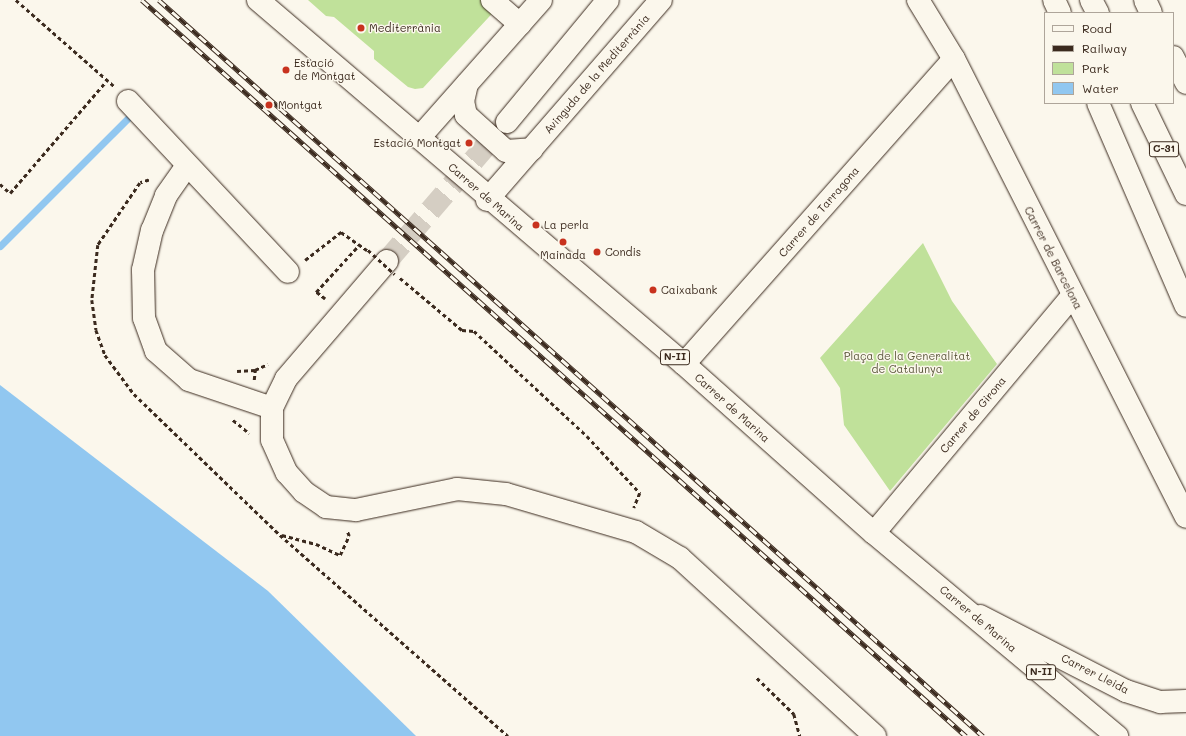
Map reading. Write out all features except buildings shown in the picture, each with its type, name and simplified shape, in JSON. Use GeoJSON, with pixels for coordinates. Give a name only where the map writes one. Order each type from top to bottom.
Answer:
{"type":"FeatureCollection","features":[{"type":"Feature","properties":{"kind":"main road"},"geometry":{"type":"LineString","coordinates":[[492,0],[520,24]]}},
{"type":"Feature","properties":{"kind":"main road"},"geometry":{"type":"LineString","coordinates":[[419,138],[541,0]]}},
{"type":"Feature","properties":{"kind":"main road"},"geometry":{"type":"LineString","coordinates":[[507,122],[608,0]]}},
{"type":"Feature","properties":{"kind":"main road","name":"Avinguda de la Mediterrània"},"geometry":{"type":"LineString","coordinates":[[488,200],[661,0]]}},
{"type":"Feature","properties":{"kind":"main road","name":"Carrer de Barcelona"},"geometry":{"type":"LineString","coordinates":[[918,0],[954,59],[1072,296],[1186,517]]}},
{"type":"Feature","properties":{"kind":"main road"},"geometry":{"type":"LineString","coordinates":[[1054,0],[1060,12]]}},
{"type":"Feature","properties":{"kind":"main road"},"geometry":{"type":"LineString","coordinates":[[1091,0],[1097,12]]}},
{"type":"Feature","properties":{"kind":"main road"},"geometry":{"type":"LineString","coordinates":[[1145,0],[1151,12]]}},
{"type":"Feature","properties":{"kind":"main road","name":"Carrer de Marina"},"geometry":{"type":"LineString","coordinates":[[262,1],[488,200],[684,364],[874,533],[1117,736]]}},
{"type":"Feature","properties":{"kind":"main road","name":"Carrer de Tarragona"},"geometry":{"type":"LineString","coordinates":[[684,364],[954,59]]}},
{"type":"Feature","properties":{"kind":"main road"},"geometry":{"type":"LineString","coordinates":[[1174,59],[1186,83]]}},
{"type":"Feature","properties":{"kind":"main road"},"geometry":{"type":"LineString","coordinates":[[467,84],[464,101],[466,115],[506,151],[532,149]]}},
{"type":"Feature","properties":{"kind":"main road"},"geometry":{"type":"LineString","coordinates":[[128,101],[186,166],[288,272]]}},
{"type":"Feature","properties":{"kind":"main road"},"geometry":{"type":"LineString","coordinates":[[1098,104],[1186,306]]}},
{"type":"Feature","properties":{"kind":"main road","name":"C-31"},"geometry":{"type":"LineString","coordinates":[[1142,104],[1186,194]]}},
{"type":"Feature","properties":{"kind":"main road"},"geometry":{"type":"LineString","coordinates":[[186,166],[166,196],[152,230],[143,270],[147,324],[156,351],[189,380],[272,408]]}},
{"type":"Feature","properties":{"kind":"main road"},"geometry":{"type":"LineString","coordinates":[[391,267],[286,379],[272,408],[272,440],[287,473],[304,492],[326,507],[356,510],[457,489],[506,494],[547,503],[636,532],[680,558],[875,736]]}},
{"type":"Feature","properties":{"kind":"main road","name":"Carrer de Girona"},"geometry":{"type":"LineString","coordinates":[[874,533],[1072,296]]}},
{"type":"Feature","properties":{"kind":"main road","name":"Carrer Lleida"},"geometry":{"type":"LineString","coordinates":[[965,608],[1126,691],[1160,702],[1186,701]]}},
{"type":"Feature","properties":{"kind":"path"},"geometry":{"type":"LineString","coordinates":[[0,184],[10,193],[108,79],[16,0]]}},
{"type":"Feature","properties":{"kind":"path"},"geometry":{"type":"LineString","coordinates":[[288,272],[341,232],[360,244],[391,267],[462,330],[474,331],[587,436],[640,493],[633,511]]}},
{"type":"Feature","properties":{"kind":"path"},"geometry":{"type":"LineString","coordinates":[[321,307],[326,301],[316,292],[360,244]]}},
{"type":"Feature","properties":{"kind":"path"},"geometry":{"type":"LineString","coordinates":[[230,372],[255,370],[275,361]]}},
{"type":"Feature","properties":{"kind":"path"},"geometry":{"type":"LineString","coordinates":[[255,370],[255,376]]}},
{"type":"Feature","properties":{"kind":"path"},"geometry":{"type":"LineString","coordinates":[[228,416],[255,439]]}},
{"type":"Feature","properties":{"kind":"path"},"geometry":{"type":"LineString","coordinates":[[170,428],[280,535],[508,736]]}},
{"type":"Feature","properties":{"kind":"path"},"geometry":{"type":"LineString","coordinates":[[280,535],[316,544],[340,555],[349,536],[344,522]]}},
{"type":"Feature","properties":{"kind":"path"},"geometry":{"type":"LineString","coordinates":[[757,678],[794,714],[800,736]]}},
{"type":"Feature","properties":{"kind":"green space"},"geometry":{"type":"Polygon","coordinates":[[[308,0],[496,0],[501,4],[423,88],[415,89],[408,87],[374,59],[374,51],[334,17],[326,16],[308,0]]]}},
{"type":"Feature","properties":{"kind":"green space","name":"Plaça de la Generalitat de Catalunya"},"geometry":{"type":"Polygon","coordinates":[[[923,243],[952,301],[997,364],[890,491],[844,425],[840,388],[820,358],[923,243]]]}},
{"type":"Feature","properties":{"kind":"water"},"geometry":{"type":"Polygon","coordinates":[[[0,385],[268,591],[416,736],[0,736],[0,385]]]}},
{"type":"Feature","properties":{"kind":"waterway"},"geometry":{"type":"LineString","coordinates":[[0,246],[127,119]]}},
{"type":"Feature","properties":{"kind":"tunnel"},"geometry":{"type":"LineString","coordinates":[[387,261],[505,124]]}},
{"type":"Feature","properties":{"kind":"railway"},"geometry":{"type":"LineString","coordinates":[[142,0],[966,736]]}},
{"type":"Feature","properties":{"kind":"railway"},"geometry":{"type":"LineString","coordinates":[[159,0],[983,736]]}},
{"type":"Feature","properties":{"kind":"place","name":"Mediterrània"},"geometry":{"type":"Point","coordinates":[361,28]}},
{"type":"Feature","properties":{"kind":"place","name":"Estació de Montgat"},"geometry":{"type":"Point","coordinates":[286,70]}},
{"type":"Feature","properties":{"kind":"place","name":"Montgat"},"geometry":{"type":"Point","coordinates":[269,105]}},
{"type":"Feature","properties":{"kind":"place","name":"Estació Montgat"},"geometry":{"type":"Point","coordinates":[469,143]}},
{"type":"Feature","properties":{"kind":"place","name":"La perla"},"geometry":{"type":"Point","coordinates":[536,225]}},
{"type":"Feature","properties":{"kind":"place","name":"Mainada"},"geometry":{"type":"Point","coordinates":[563,242]}},
{"type":"Feature","properties":{"kind":"place","name":"Condis"},"geometry":{"type":"Point","coordinates":[597,252]}},
{"type":"Feature","properties":{"kind":"place","name":"Caixabank"},"geometry":{"type":"Point","coordinates":[653,290]}}]}
